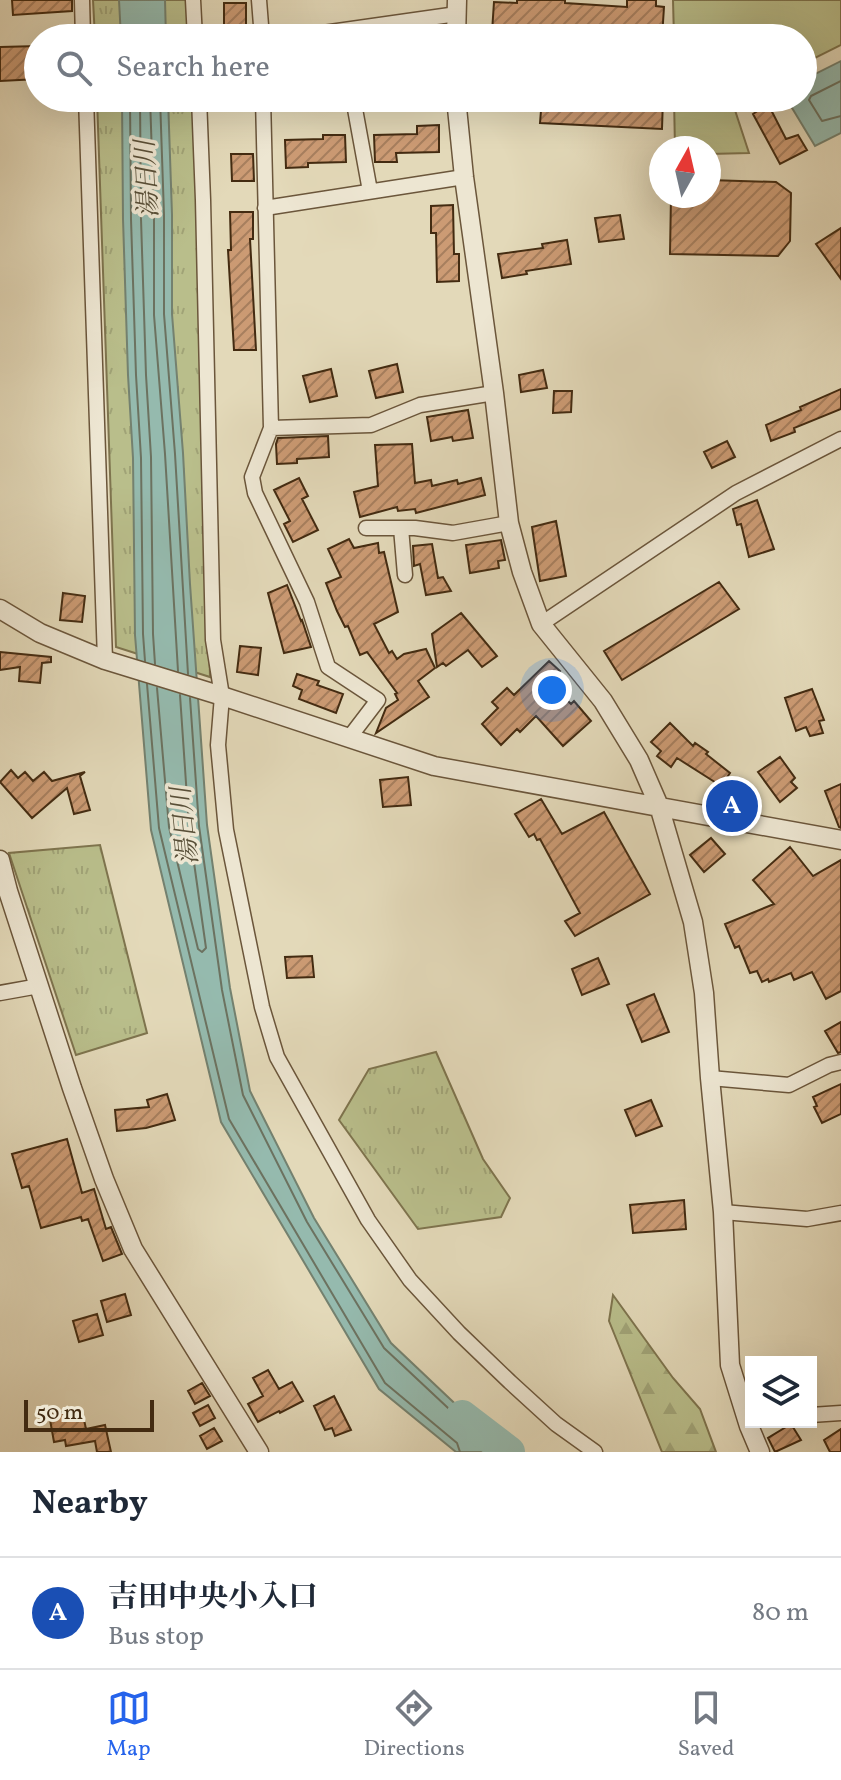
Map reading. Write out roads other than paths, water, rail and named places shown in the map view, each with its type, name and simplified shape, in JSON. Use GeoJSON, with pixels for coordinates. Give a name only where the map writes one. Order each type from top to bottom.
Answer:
{"type":"FeatureCollection","features":[{"type":"Feature","properties":{"kind":"street"},"geometry":{"type":"LineString","coordinates":[[82,0],[83,24]]}},
{"type":"Feature","properties":{"kind":"street"},"geometry":{"type":"LineString","coordinates":[[193,0],[194,24]]}},
{"type":"Feature","properties":{"kind":"street"},"geometry":{"type":"LineString","coordinates":[[259,0],[261,24]]}},
{"type":"Feature","properties":{"kind":"street"},"geometry":{"type":"LineString","coordinates":[[385,24],[457,7]]}},
{"type":"Feature","properties":{"kind":"street"},"geometry":{"type":"LineString","coordinates":[[87,112],[111,662]]}},
{"type":"Feature","properties":{"kind":"street"},"geometry":{"type":"LineString","coordinates":[[200,112],[213,640],[222,696],[218,745],[226,830],[262,1007],[277,1057],[368,1220],[410,1280],[510,1382],[556,1424],[595,1452]]}},
{"type":"Feature","properties":{"kind":"street"},"geometry":{"type":"LineString","coordinates":[[263,112],[271,428],[252,477],[255,493],[307,602],[328,667],[378,700],[349,738]]}},
{"type":"Feature","properties":{"kind":"street"},"geometry":{"type":"LineString","coordinates":[[356,112],[370,191]]}},
{"type":"Feature","properties":{"kind":"street"},"geometry":{"type":"LineString","coordinates":[[457,112],[509,523],[526,587],[541,624],[603,701],[639,760],[659,806],[693,922],[704,993],[723,1212],[730,1365],[745,1407]]}},
{"type":"Feature","properties":{"kind":"street"},"geometry":{"type":"LineString","coordinates":[[265,208],[464,177]]}},
{"type":"Feature","properties":{"kind":"street"},"geometry":{"type":"LineString","coordinates":[[271,428],[371,425],[420,405],[494,393]]}},
{"type":"Feature","properties":{"kind":"street"},"geometry":{"type":"LineString","coordinates":[[541,624],[736,493],[841,439]]}},
{"type":"Feature","properties":{"kind":"street"},"geometry":{"type":"LineString","coordinates":[[366,528],[453,533],[509,523]]}},
{"type":"Feature","properties":{"kind":"street"},"geometry":{"type":"LineString","coordinates":[[401,528],[405,575]]}},
{"type":"Feature","properties":{"kind":"street"},"geometry":{"type":"LineString","coordinates":[[0,609],[40,633],[111,662],[434,766],[841,840]]}},
{"type":"Feature","properties":{"kind":"street"},"geometry":{"type":"LineString","coordinates":[[0,860],[72,1088],[133,1249],[259,1452]]}},
{"type":"Feature","properties":{"kind":"street"},"geometry":{"type":"LineString","coordinates":[[0,993],[39,986]]}},
{"type":"Feature","properties":{"kind":"street"},"geometry":{"type":"LineString","coordinates":[[710,1078],[789,1085],[841,1062]]}},
{"type":"Feature","properties":{"kind":"street"},"geometry":{"type":"LineString","coordinates":[[723,1212],[807,1219],[841,1213]]}},
{"type":"Feature","properties":{"kind":"street"},"geometry":{"type":"LineString","coordinates":[[817,1415],[841,1413]]}},
{"type":"Feature","properties":{"kind":"street"},"geometry":{"type":"LineString","coordinates":[[752,1428],[760,1452]]}},
{"type":"Feature","properties":{"kind":"water"},"geometry":{"type":"Polygon","coordinates":[[[119,0],[165,0],[166,24],[120,24],[119,0]]]}},
{"type":"Feature","properties":{"kind":"water"},"geometry":{"type":"Polygon","coordinates":[[[841,61],[841,133],[815,146],[794,112],[817,112],[817,73],[841,61]]]}},
{"type":"Feature","properties":{"kind":"water"},"geometry":{"type":"Polygon","coordinates":[[[122,112],[168,112],[172,314],[207,825],[230,988],[250,1091],[314,1218],[391,1343],[506,1452],[456,1452],[379,1389],[221,1122],[151,830],[135,635],[133,458],[123,219],[122,112]]]}},
{"type":"Feature","properties":{"kind":"waterway","name":"湯日川"},"geometry":{"type":"LineString","coordinates":[[462,1416],[509,1452]]}},
{"type":"Feature","properties":{"kind":"place","name":"吉田中央小入口"},"geometry":{"type":"Point","coordinates":[732,806]}}]}
